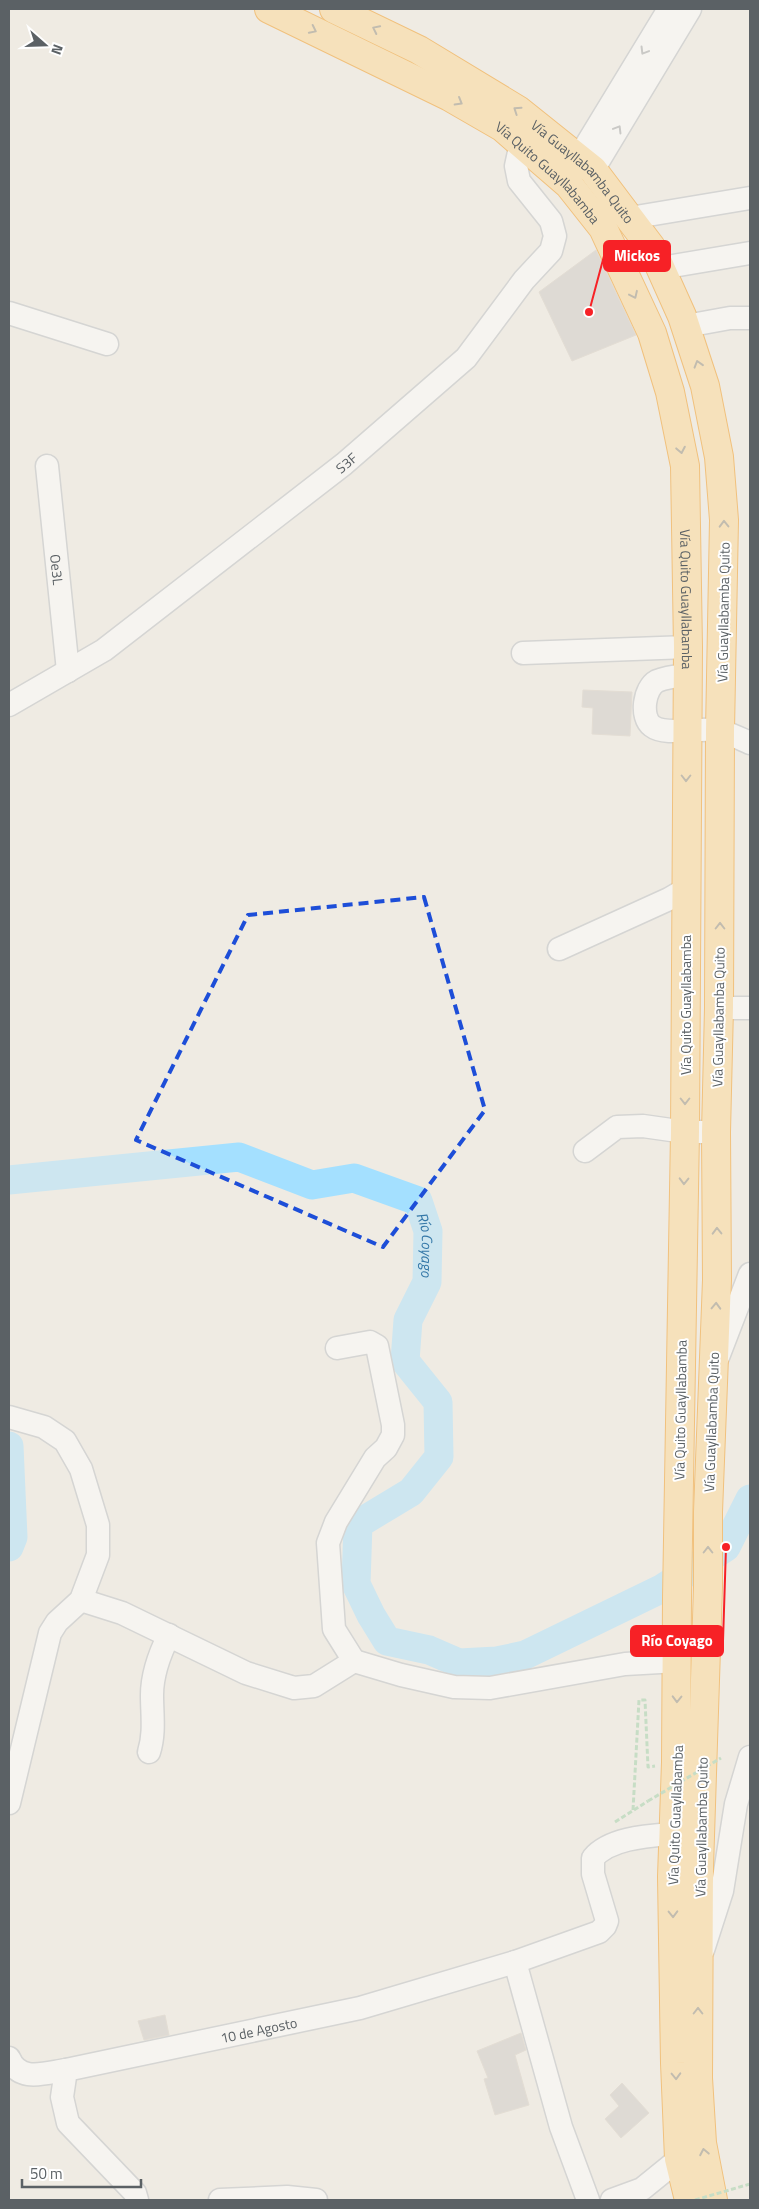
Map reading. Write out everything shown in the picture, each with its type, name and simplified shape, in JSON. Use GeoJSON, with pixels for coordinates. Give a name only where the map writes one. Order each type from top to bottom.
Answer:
{"type":"FeatureCollection","features":[{"type":"Feature","properties":{"kind":"highway","name":"Vía Quito Guayllabamba"},"geometry":{"type":"LineString","coordinates":[[269,9],[450,97],[502,127],[569,185],[603,228],[652,333],[670,392],[685,466],[688,647],[685,1132],[677,1598],[678,1661],[676,1762],[672,1834],[675,2063],[679,2159],[689,2200]]}},
{"type":"Feature","properties":{"kind":"highway","name":"Vía Guayllabamba Quito"},"geometry":{"type":"LineString","coordinates":[[334,9],[419,50],[518,110],[586,164],[651,247],[661,268],[686,326],[704,386],[719,457],[724,520],[720,730],[720,1008],[716,1132],[717,1280],[708,1512],[708,1587],[699,1867],[698,1966],[699,2114],[702,2143],[713,2200]]}},
{"type":"Feature","properties":{"kind":"street"},"geometry":{"type":"LineString","coordinates":[[586,164],[669,9]]}},
{"type":"Feature","properties":{"kind":"street"},"geometry":{"type":"LineString","coordinates":[[586,164],[690,9]]}},
{"type":"Feature","properties":{"kind":"street","name":"S3F"},"geometry":{"type":"LineString","coordinates":[[9,706],[104,650],[344,464],[466,358],[524,280],[551,251],[555,236],[551,221],[519,182],[516,166],[521,144]]}},
{"type":"Feature","properties":{"kind":"street"},"geometry":{"type":"LineString","coordinates":[[630,218],[750,198]]}},
{"type":"Feature","properties":{"kind":"street"},"geometry":{"type":"LineString","coordinates":[[661,268],[750,253]]}},
{"type":"Feature","properties":{"kind":"street"},"geometry":{"type":"LineString","coordinates":[[9,313],[107,344]]}},
{"type":"Feature","properties":{"kind":"street"},"geometry":{"type":"LineString","coordinates":[[686,326],[730,318],[750,318]]}},
{"type":"Feature","properties":{"kind":"street","name":"Oe3L"},"geometry":{"type":"LineString","coordinates":[[47,466],[68,671]]}},
{"type":"Feature","properties":{"kind":"street"},"geometry":{"type":"LineString","coordinates":[[523,653],[688,647]]}},
{"type":"Feature","properties":{"kind":"street"},"geometry":{"type":"LineString","coordinates":[[687,675],[668,678],[652,684],[648,693],[645,713],[648,722],[659,730],[720,730],[750,743]]}},
{"type":"Feature","properties":{"kind":"street"},"geometry":{"type":"LineString","coordinates":[[559,949],[669,899],[686,889]]}},
{"type":"Feature","properties":{"kind":"street"},"geometry":{"type":"LineString","coordinates":[[720,1008],[750,1008]]}},
{"type":"Feature","properties":{"kind":"street"},"geometry":{"type":"LineString","coordinates":[[585,1151],[617,1128],[643,1126],[685,1132],[716,1132]]}},
{"type":"Feature","properties":{"kind":"street"},"geometry":{"type":"LineString","coordinates":[[714,1370],[750,1274]]}},
{"type":"Feature","properties":{"kind":"street"},"geometry":{"type":"LineString","coordinates":[[337,1348],[370,1342],[377,1346],[393,1425],[393,1434],[386,1448],[375,1458],[336,1522],[328,1543],[334,1629],[354,1662],[454,1687],[490,1688],[625,1664],[678,1661]]}},
{"type":"Feature","properties":{"kind":"street"},"geometry":{"type":"LineString","coordinates":[[9,1417],[44,1427],[65,1440],[81,1469],[98,1525],[98,1555],[81,1600],[57,1622],[50,1634],[9,1803]]}},
{"type":"Feature","properties":{"kind":"street"},"geometry":{"type":"LineString","coordinates":[[81,1600],[122,1613],[246,1673],[294,1688],[314,1686],[354,1662]]}},
{"type":"Feature","properties":{"kind":"street"},"geometry":{"type":"LineString","coordinates":[[149,1752],[154,1736],[152,1692],[160,1654],[169,1635]]}},
{"type":"Feature","properties":{"kind":"street"},"geometry":{"type":"LineString","coordinates":[[698,1966],[722,1891],[736,1804],[750,1757]]}},
{"type":"Feature","properties":{"kind":"street","name":"10 de Agosto"},"geometry":{"type":"LineString","coordinates":[[9,2058],[12,2066],[24,2074],[66,2070],[360,2008],[515,1962],[599,1932],[606,1926],[607,1921],[593,1874],[592,1858],[605,1847],[645,1836],[672,1834]]}},
{"type":"Feature","properties":{"kind":"street"},"geometry":{"type":"LineString","coordinates":[[515,1962],[561,2127],[588,2200]]}},
{"type":"Feature","properties":{"kind":"street"},"geometry":{"type":"LineString","coordinates":[[66,2070],[62,2098],[68,2123],[135,2194],[138,2200]]}},
{"type":"Feature","properties":{"kind":"street"},"geometry":{"type":"LineString","coordinates":[[612,2200],[642,2189],[679,2159]]}},
{"type":"Feature","properties":{"kind":"street"},"geometry":{"type":"LineString","coordinates":[[220,2200],[287,2197],[316,2200]]}},
{"type":"Feature","properties":{"kind":"path"},"geometry":{"type":"LineString","coordinates":[[634,1810],[639,1700],[645,1700],[648,1767],[676,1762]]}},
{"type":"Feature","properties":{"kind":"path"},"geometry":{"type":"LineString","coordinates":[[648,1801],[721,1758]]}},
{"type":"Feature","properties":{"kind":"path"},"geometry":{"type":"LineString","coordinates":[[695,2200],[750,2184]]}},
{"type":"Feature","properties":{"kind":"highlighted area"},"geometry":{"type":"Polygon","coordinates":[[[424,897],[485,1110],[383,1247],[136,1140],[248,915],[424,897]]]}},
{"type":"Feature","properties":{"kind":"building"},"geometry":{"type":"Polygon","coordinates":[[[596,250],[636,335],[572,361],[539,292],[596,250]]]}},
{"type":"Feature","properties":{"kind":"building"},"geometry":{"type":"Polygon","coordinates":[[[583,690],[632,692],[630,736],[592,734],[593,708],[582,707],[583,690]]]}},
{"type":"Feature","properties":{"kind":"building"},"geometry":{"type":"Polygon","coordinates":[[[165,2015],[169,2035],[144,2040],[138,2021],[165,2015]]]}},
{"type":"Feature","properties":{"kind":"building"},"geometry":{"type":"Polygon","coordinates":[[[521,2033],[526,2050],[515,2055],[529,2105],[495,2115],[484,2079],[488,2078],[477,2051],[521,2033]]]}},
{"type":"Feature","properties":{"kind":"building"},"geometry":{"type":"Polygon","coordinates":[[[622,2083],[649,2113],[621,2138],[605,2119],[619,2106],[610,2095],[622,2083]]]}},
{"type":"Feature","properties":{"kind":"waterway","name":"Río Coyago"},"geometry":{"type":"LineString","coordinates":[[9,1180],[239,1157],[312,1185],[354,1178],[418,1201],[428,1231],[427,1282],[408,1320],[405,1361],[438,1402],[439,1457],[411,1492],[358,1524],[356,1584],[371,1615],[387,1641],[429,1650],[459,1663],[497,1661],[525,1655],[663,1588],[726,1547],[750,1499]]}},
{"type":"Feature","properties":{"kind":"waterway","name":"Río Coyago"},"geometry":{"type":"LineString","coordinates":[[9,1446],[13,1537],[9,1547]]}},
{"type":"Feature","properties":{"kind":"place","name":"Mickos"},"geometry":{"type":"Point","coordinates":[589,312]}},
{"type":"Feature","properties":{"kind":"place","name":"Río Coyago"},"geometry":{"type":"Point","coordinates":[726,1547]}}]}
